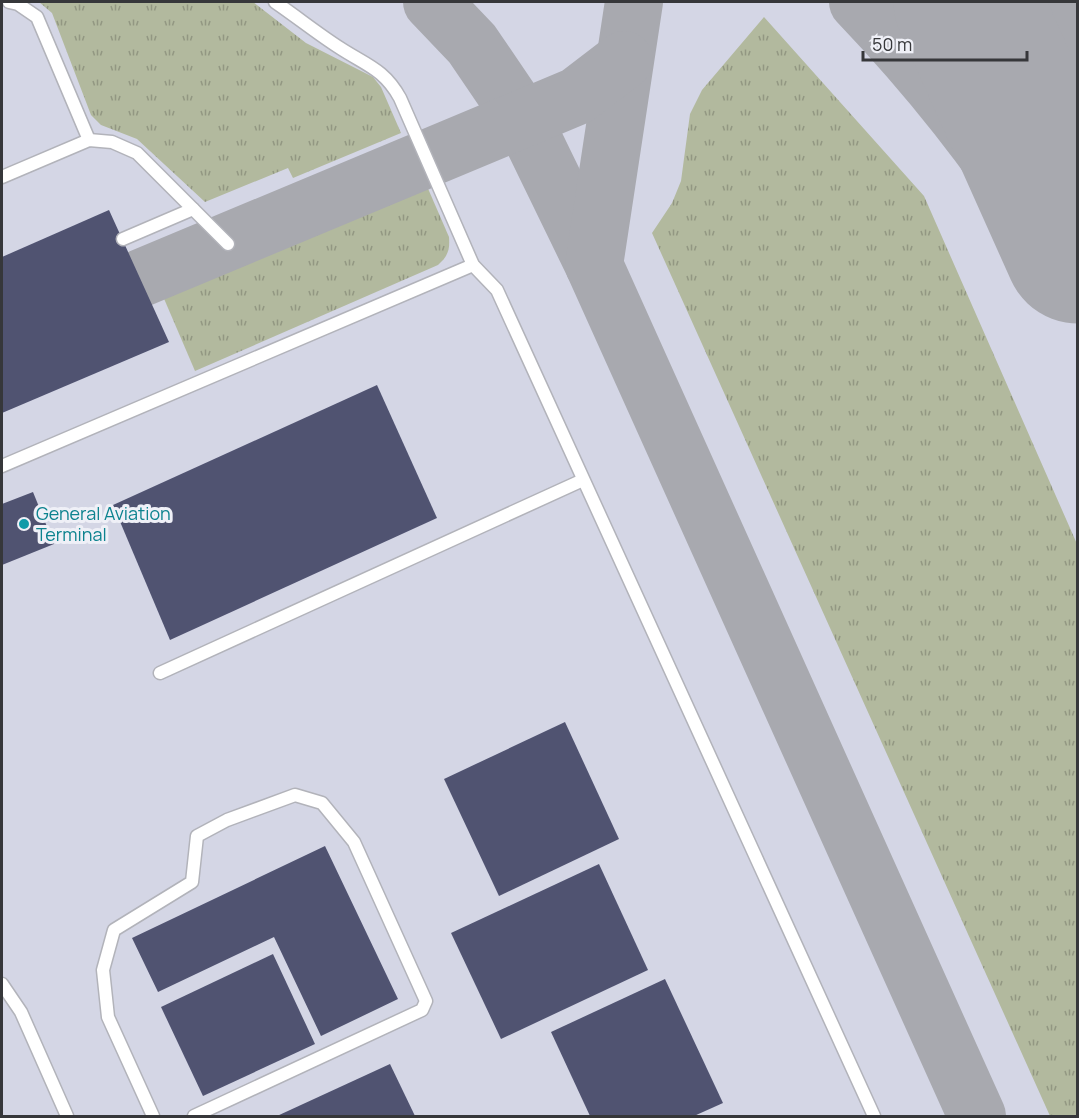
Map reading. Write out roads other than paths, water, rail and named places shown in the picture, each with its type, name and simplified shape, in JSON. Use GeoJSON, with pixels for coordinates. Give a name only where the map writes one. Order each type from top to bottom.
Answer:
{"type":"FeatureCollection","features":[{"type":"Feature","properties":{"kind":"lane"},"geometry":{"type":"LineString","coordinates":[[5,2],[18,4],[37,17],[89,140]]}},
{"type":"Feature","properties":{"kind":"lane"},"geometry":{"type":"LineString","coordinates":[[275,2],[341,49],[376,68],[391,81],[473,265],[497,290],[874,1116]]}},
{"type":"Feature","properties":{"kind":"lane"},"geometry":{"type":"LineString","coordinates":[[2,177],[89,140],[112,142],[137,153],[228,244]]}},
{"type":"Feature","properties":{"kind":"lane"},"geometry":{"type":"LineString","coordinates":[[123,239],[193,209]]}},
{"type":"Feature","properties":{"kind":"lane"},"geometry":{"type":"LineString","coordinates":[[2,466],[473,265]]}},
{"type":"Feature","properties":{"kind":"lane"},"geometry":{"type":"LineString","coordinates":[[160,673],[583,480]]}},
{"type":"Feature","properties":{"kind":"lane"},"geometry":{"type":"LineString","coordinates":[[153,1116],[108,1017],[103,969],[114,930],[192,882],[197,836],[227,819],[295,795],[322,803],[354,842],[426,1001],[422,1010],[194,1116]]}},
{"type":"Feature","properties":{"kind":"lane"},"geometry":{"type":"LineString","coordinates":[[2,984],[21,1012],[67,1116]]}},
{"type":"Feature","properties":{"kind":"place","name":"General Aviation Terminal"},"geometry":{"type":"Point","coordinates":[24,524]}}]}
